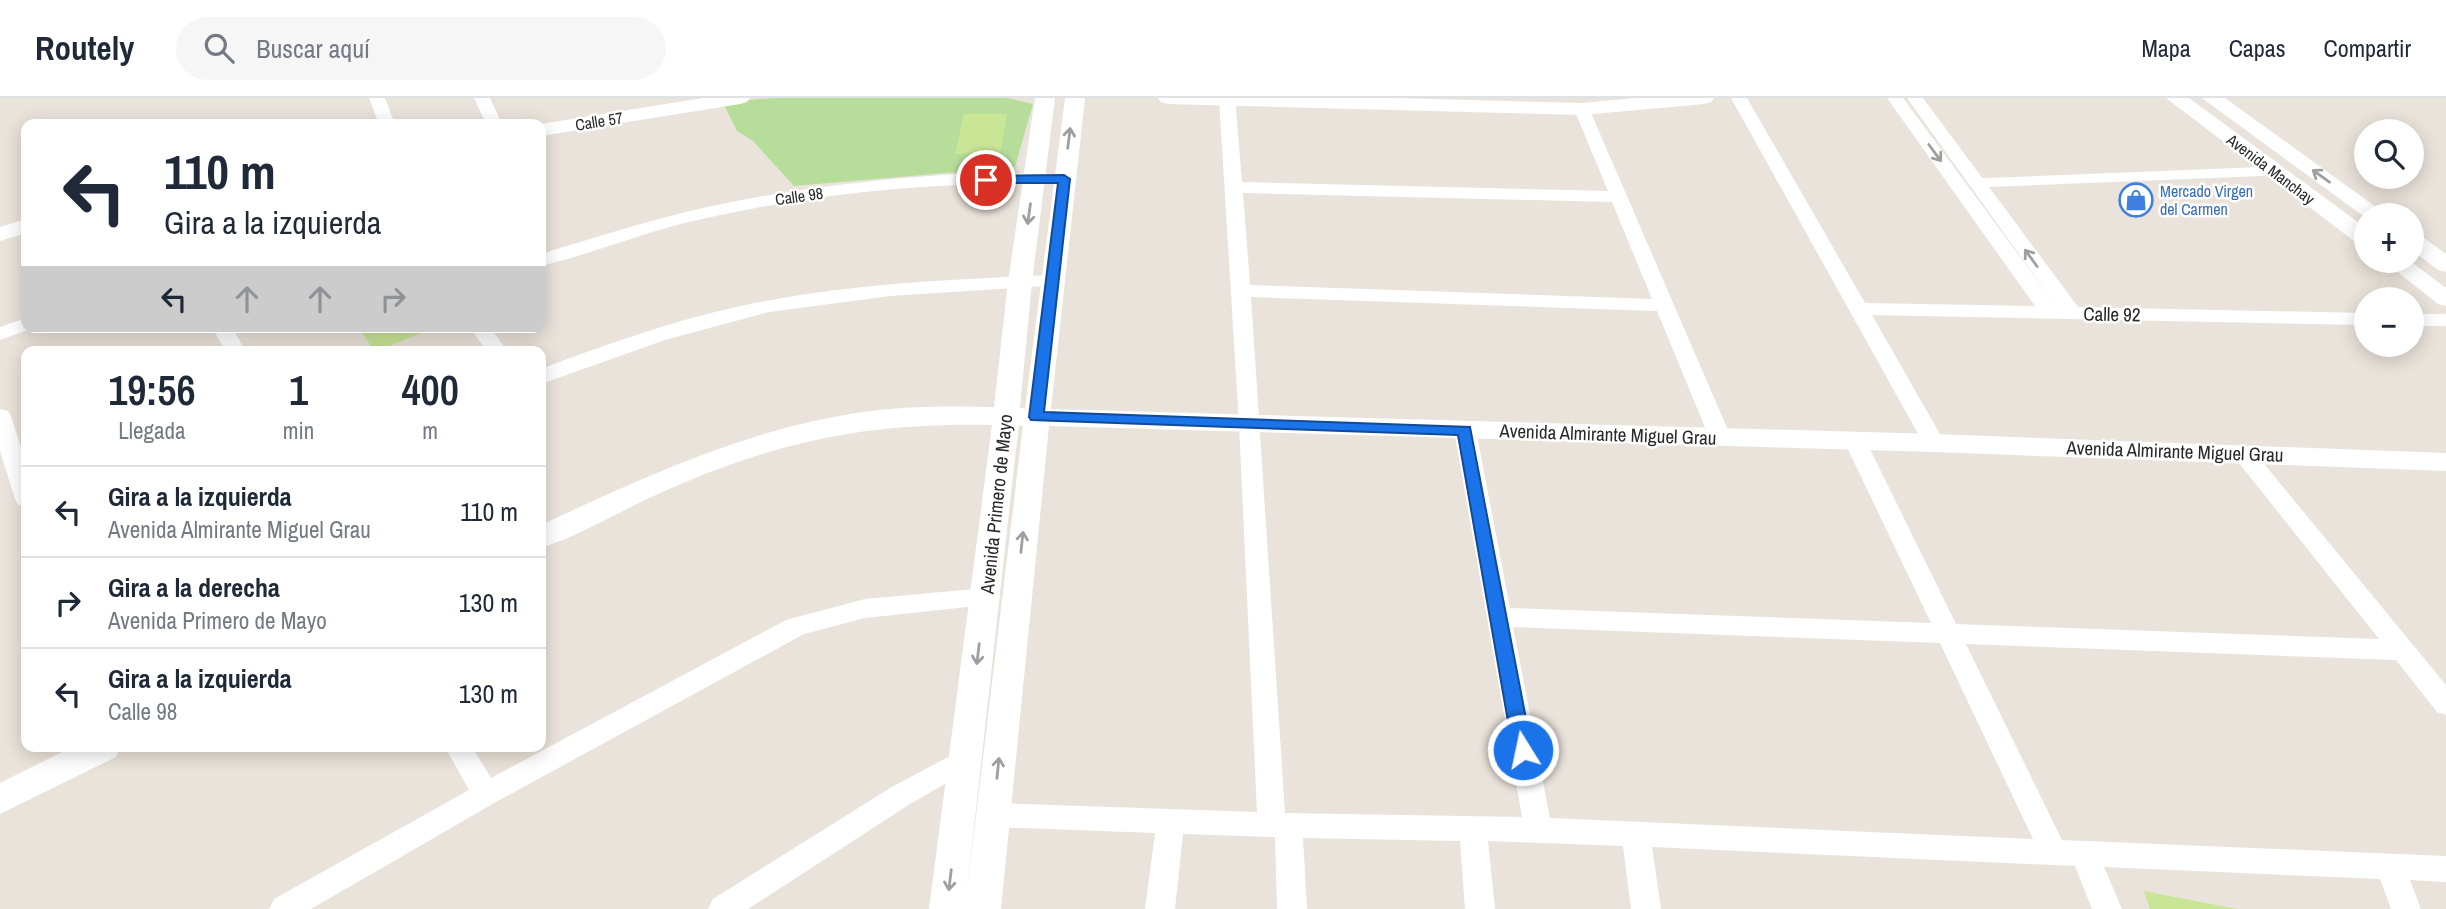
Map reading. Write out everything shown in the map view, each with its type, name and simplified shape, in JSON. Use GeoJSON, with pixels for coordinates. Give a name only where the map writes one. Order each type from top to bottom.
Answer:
{"type":"FeatureCollection","features":[{"type":"Feature","properties":{"kind":"street"},"geometry":{"type":"LineString","coordinates":[[377,98],[385,119]]}},
{"type":"Feature","properties":{"kind":"street"},"geometry":{"type":"LineString","coordinates":[[482,98],[492,119]]}},
{"type":"Feature","properties":{"kind":"street","name":"Calle 57"},"geometry":{"type":"LineString","coordinates":[[546,130],[740,98]]}},
{"type":"Feature","properties":{"kind":"street","name":"Avenida Primero de Mayo"},"geometry":{"type":"LineString","coordinates":[[984,909],[1021,416],[1020,282],[1045,98]]}},
{"type":"Feature","properties":{"kind":"street","name":"Avenida Primero de Mayo"},"geometry":{"type":"LineString","coordinates":[[947,909],[986,597],[1021,416],[1053,281],[1075,98]]}},
{"type":"Feature","properties":{"kind":"street"},"geometry":{"type":"LineString","coordinates":[[1168,98],[1582,109],[1704,98]]}},
{"type":"Feature","properties":{"kind":"street"},"geometry":{"type":"LineString","coordinates":[[1739,98],[1934,443]]}},
{"type":"Feature","properties":{"kind":"street"},"geometry":{"type":"LineString","coordinates":[[1895,98],[2049,312]]}},
{"type":"Feature","properties":{"kind":"street"},"geometry":{"type":"LineString","coordinates":[[1915,98],[2072,313]]}},
{"type":"Feature","properties":{"kind":"street","name":"Avenida Manchay"},"geometry":{"type":"LineString","coordinates":[[2176,98],[2354,230]]}},
{"type":"Feature","properties":{"kind":"street","name":"Avenida Manchay"},"geometry":{"type":"LineString","coordinates":[[2212,98],[2359,203]]}},
{"type":"Feature","properties":{"kind":"street"},"geometry":{"type":"LineString","coordinates":[[1227,99],[1280,825],[1292,909]]}},
{"type":"Feature","properties":{"kind":"street"},"geometry":{"type":"LineString","coordinates":[[1582,109],[1720,437]]}},
{"type":"Feature","properties":{"kind":"street","name":"Calle 98"},"geometry":{"type":"LineString","coordinates":[[546,258],[681,218],[778,199],[897,185],[1064,179]]}},
{"type":"Feature","properties":{"kind":"street"},"geometry":{"type":"LineString","coordinates":[[1234,187],[1619,197]]}},
{"type":"Feature","properties":{"kind":"street"},"geometry":{"type":"LineString","coordinates":[[0,234],[21,228]]}},
{"type":"Feature","properties":{"kind":"street"},"geometry":{"type":"LineString","coordinates":[[2424,249],[2446,265]]}},
{"type":"Feature","properties":{"kind":"street"},"geometry":{"type":"LineString","coordinates":[[2411,273],[2446,299]]}},
{"type":"Feature","properties":{"kind":"street"},"geometry":{"type":"LineString","coordinates":[[546,375],[646,339],[766,307],[921,286],[1053,281]]}},
{"type":"Feature","properties":{"kind":"street"},"geometry":{"type":"LineString","coordinates":[[1241,291],[1664,305]]}},
{"type":"Feature","properties":{"kind":"street","name":"Calle 92"},"geometry":{"type":"LineString","coordinates":[[1858,309],[2354,319]]}},
{"type":"Feature","properties":{"kind":"street"},"geometry":{"type":"LineString","coordinates":[[2424,320],[2446,320]]}},
{"type":"Feature","properties":{"kind":"street"},"geometry":{"type":"LineString","coordinates":[[0,334],[21,326]]}},
{"type":"Feature","properties":{"kind":"street"},"geometry":{"type":"LineString","coordinates":[[0,416],[21,483]]}},
{"type":"Feature","properties":{"kind":"street","name":"Avenida Almirante Miguel Grau"},"geometry":{"type":"LineString","coordinates":[[546,535],[678,473],[736,451],[791,435],[891,418],[1021,416],[1855,440],[2446,462]]}},
{"type":"Feature","properties":{"kind":"street"},"geometry":{"type":"LineString","coordinates":[[1465,430],[1538,830]]}},
{"type":"Feature","properties":{"kind":"street"},"geometry":{"type":"LineString","coordinates":[[1855,440],[2053,850]]}},
{"type":"Feature","properties":{"kind":"street"},"geometry":{"type":"LineString","coordinates":[[2243,453],[2446,704]]}},
{"type":"Feature","properties":{"kind":"street"},"geometry":{"type":"LineString","coordinates":[[284,909],[486,794],[795,627],[828,614],[860,608],[986,597]]}},
{"type":"Feature","properties":{"kind":"street"},"geometry":{"type":"LineString","coordinates":[[1498,617],[2402,650]]}},
{"type":"Feature","properties":{"kind":"street"},"geometry":{"type":"LineString","coordinates":[[0,799],[94,752]]}},
{"type":"Feature","properties":{"kind":"street"},"geometry":{"type":"LineString","coordinates":[[461,752],[486,794]]}},
{"type":"Feature","properties":{"kind":"street"},"geometry":{"type":"LineString","coordinates":[[723,909],[900,796],[965,759]]}},
{"type":"Feature","properties":{"kind":"street"},"geometry":{"type":"LineString","coordinates":[[993,814],[1280,825],[1538,830],[2053,850],[2446,869]]}},
{"type":"Feature","properties":{"kind":"street"},"geometry":{"type":"LineString","coordinates":[[1160,909],[1170,821]]}},
{"type":"Feature","properties":{"kind":"street"},"geometry":{"type":"LineString","coordinates":[[1473,829],[1480,909]]}},
{"type":"Feature","properties":{"kind":"street"},"geometry":{"type":"LineString","coordinates":[[1636,834],[1646,909]]}},
{"type":"Feature","properties":{"kind":"street"},"geometry":{"type":"LineString","coordinates":[[2083,852],[2107,909]]}},
{"type":"Feature","properties":{"kind":"street"},"geometry":{"type":"LineString","coordinates":[[2390,866],[2406,909]]}},
{"type":"Feature","properties":{"kind":"lane"},"geometry":{"type":"LineString","coordinates":[[1976,183],[2273,171]]}},
{"type":"Feature","properties":{"kind":"green space"},"geometry":{"type":"Polygon","coordinates":[[[774,98],[1007,98],[1033,104],[1015,167],[794,186],[753,141],[737,131],[724,105],[774,98]]]}},
{"type":"Feature","properties":{"kind":"green space"},"geometry":{"type":"Polygon","coordinates":[[[964,114],[1007,114],[1000,154],[955,154],[964,114]]]}},
{"type":"Feature","properties":{"kind":"green space"},"geometry":{"type":"Polygon","coordinates":[[[362,333],[421,333],[389,346],[371,346],[362,333]]]}},
{"type":"Feature","properties":{"kind":"green space"},"geometry":{"type":"Polygon","coordinates":[[[2144,891],[2237,909],[2150,909],[2144,891]]]}},
{"type":"Feature","properties":{"kind":"place","name":"Mercado Virgen del Carmen"},"geometry":{"type":"Point","coordinates":[2136,200]}},
{"type":"Feature","properties":{"kind":"route"},"geometry":{"type":"LineString","coordinates":[[986,180],[1064,179],[1036,417],[1465,430],[1523,750]]}}]}
